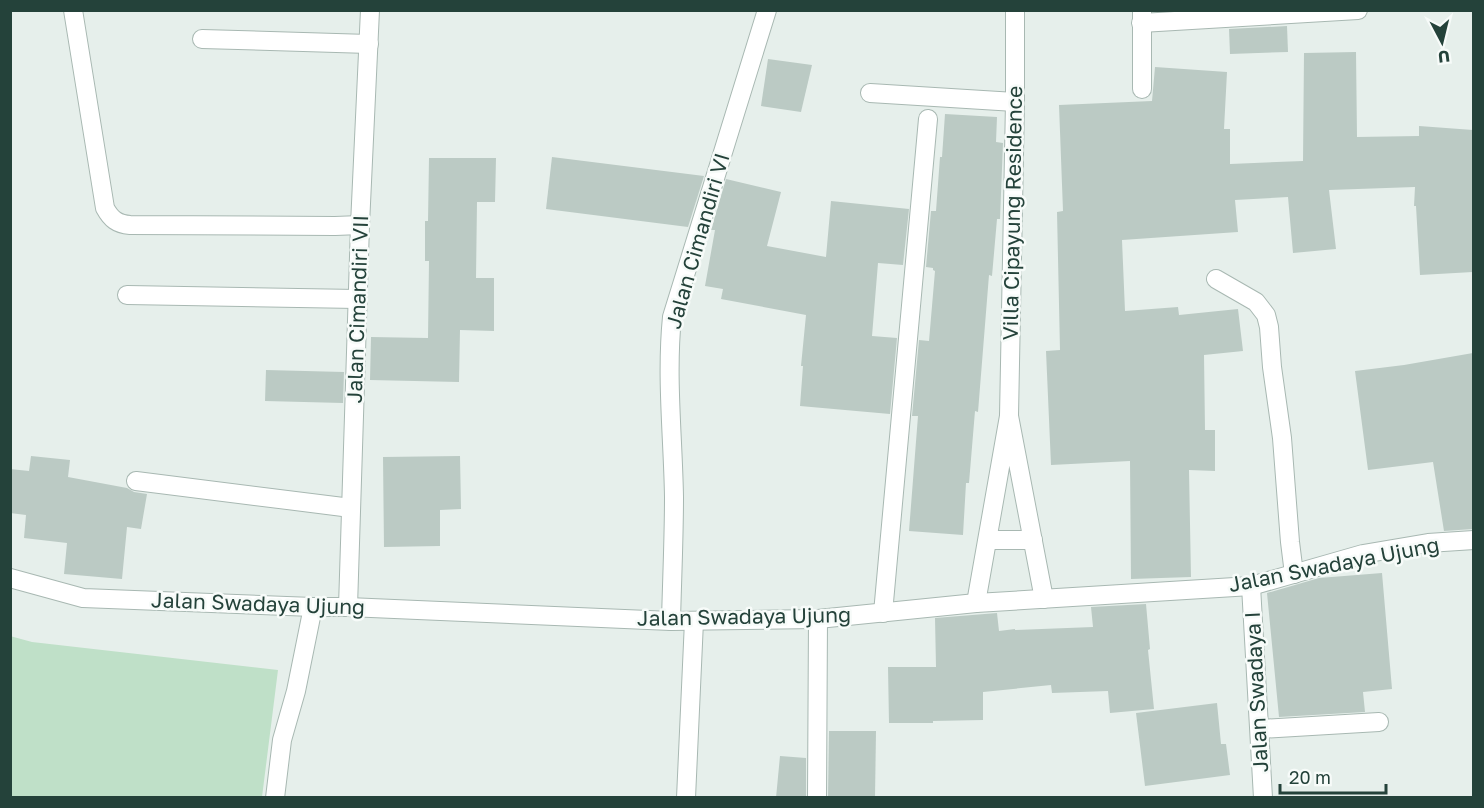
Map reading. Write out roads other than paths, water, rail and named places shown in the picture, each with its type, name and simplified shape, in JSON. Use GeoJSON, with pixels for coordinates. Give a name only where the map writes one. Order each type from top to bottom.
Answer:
{"type":"FeatureCollection","features":[{"type":"Feature","properties":{"kind":"street"},"geometry":{"type":"LineString","coordinates":[[73,10],[105,208],[113,220],[130,225],[360,225]]}},
{"type":"Feature","properties":{"kind":"street","name":"Jalan Cimandiri VII"},"geometry":{"type":"LineString","coordinates":[[348,607],[357,299],[370,10]]}},
{"type":"Feature","properties":{"kind":"street","name":"Jalan Cimandiri VI"},"geometry":{"type":"LineString","coordinates":[[671,621],[674,497],[670,378],[672,317],[767,10]]}},
{"type":"Feature","properties":{"kind":"street","name":"Villa Cipayung Residence"},"geometry":{"type":"LineString","coordinates":[[976,603],[1009,416],[1015,10]]}},
{"type":"Feature","properties":{"kind":"street"},"geometry":{"type":"LineString","coordinates":[[1142,89],[1141,17],[1358,10]]}},
{"type":"Feature","properties":{"kind":"street"},"geometry":{"type":"LineString","coordinates":[[202,39],[369,44]]}},
{"type":"Feature","properties":{"kind":"street"},"geometry":{"type":"LineString","coordinates":[[870,93],[1015,102]]}},
{"type":"Feature","properties":{"kind":"street"},"geometry":{"type":"LineString","coordinates":[[883,613],[928,119]]}},
{"type":"Feature","properties":{"kind":"street"},"geometry":{"type":"LineString","coordinates":[[1215,279],[1256,302],[1266,315],[1282,438],[1294,574]]}},
{"type":"Feature","properties":{"kind":"street"},"geometry":{"type":"LineString","coordinates":[[127,295],[357,299]]}},
{"type":"Feature","properties":{"kind":"street","name":"Villa Cipayung Residence"},"geometry":{"type":"LineString","coordinates":[[1009,416],[1044,599]]}},
{"type":"Feature","properties":{"kind":"street"},"geometry":{"type":"LineString","coordinates":[[136,481],[351,508]]}},
{"type":"Feature","properties":{"kind":"street"},"geometry":{"type":"LineString","coordinates":[[988,540],[1034,540]]}},
{"type":"Feature","properties":{"kind":"street","name":"Jalan Swadaya Ujung"},"geometry":{"type":"LineString","coordinates":[[10,578],[83,598],[671,621],[818,619],[976,603],[1251,586],[1363,554],[1428,543],[1473,540]]}},
{"type":"Feature","properties":{"kind":"street","name":"Jalan Swadaya I"},"geometry":{"type":"LineString","coordinates":[[1251,586],[1263,798]]}},
{"type":"Feature","properties":{"kind":"street"},"geometry":{"type":"LineString","coordinates":[[275,798],[282,740],[296,691],[313,607]]}},
{"type":"Feature","properties":{"kind":"street"},"geometry":{"type":"LineString","coordinates":[[817,798],[818,619]]}},
{"type":"Feature","properties":{"kind":"street"},"geometry":{"type":"LineString","coordinates":[[686,798],[694,621]]}},
{"type":"Feature","properties":{"kind":"street"},"geometry":{"type":"LineString","coordinates":[[1260,729],[1379,722]]}}]}
